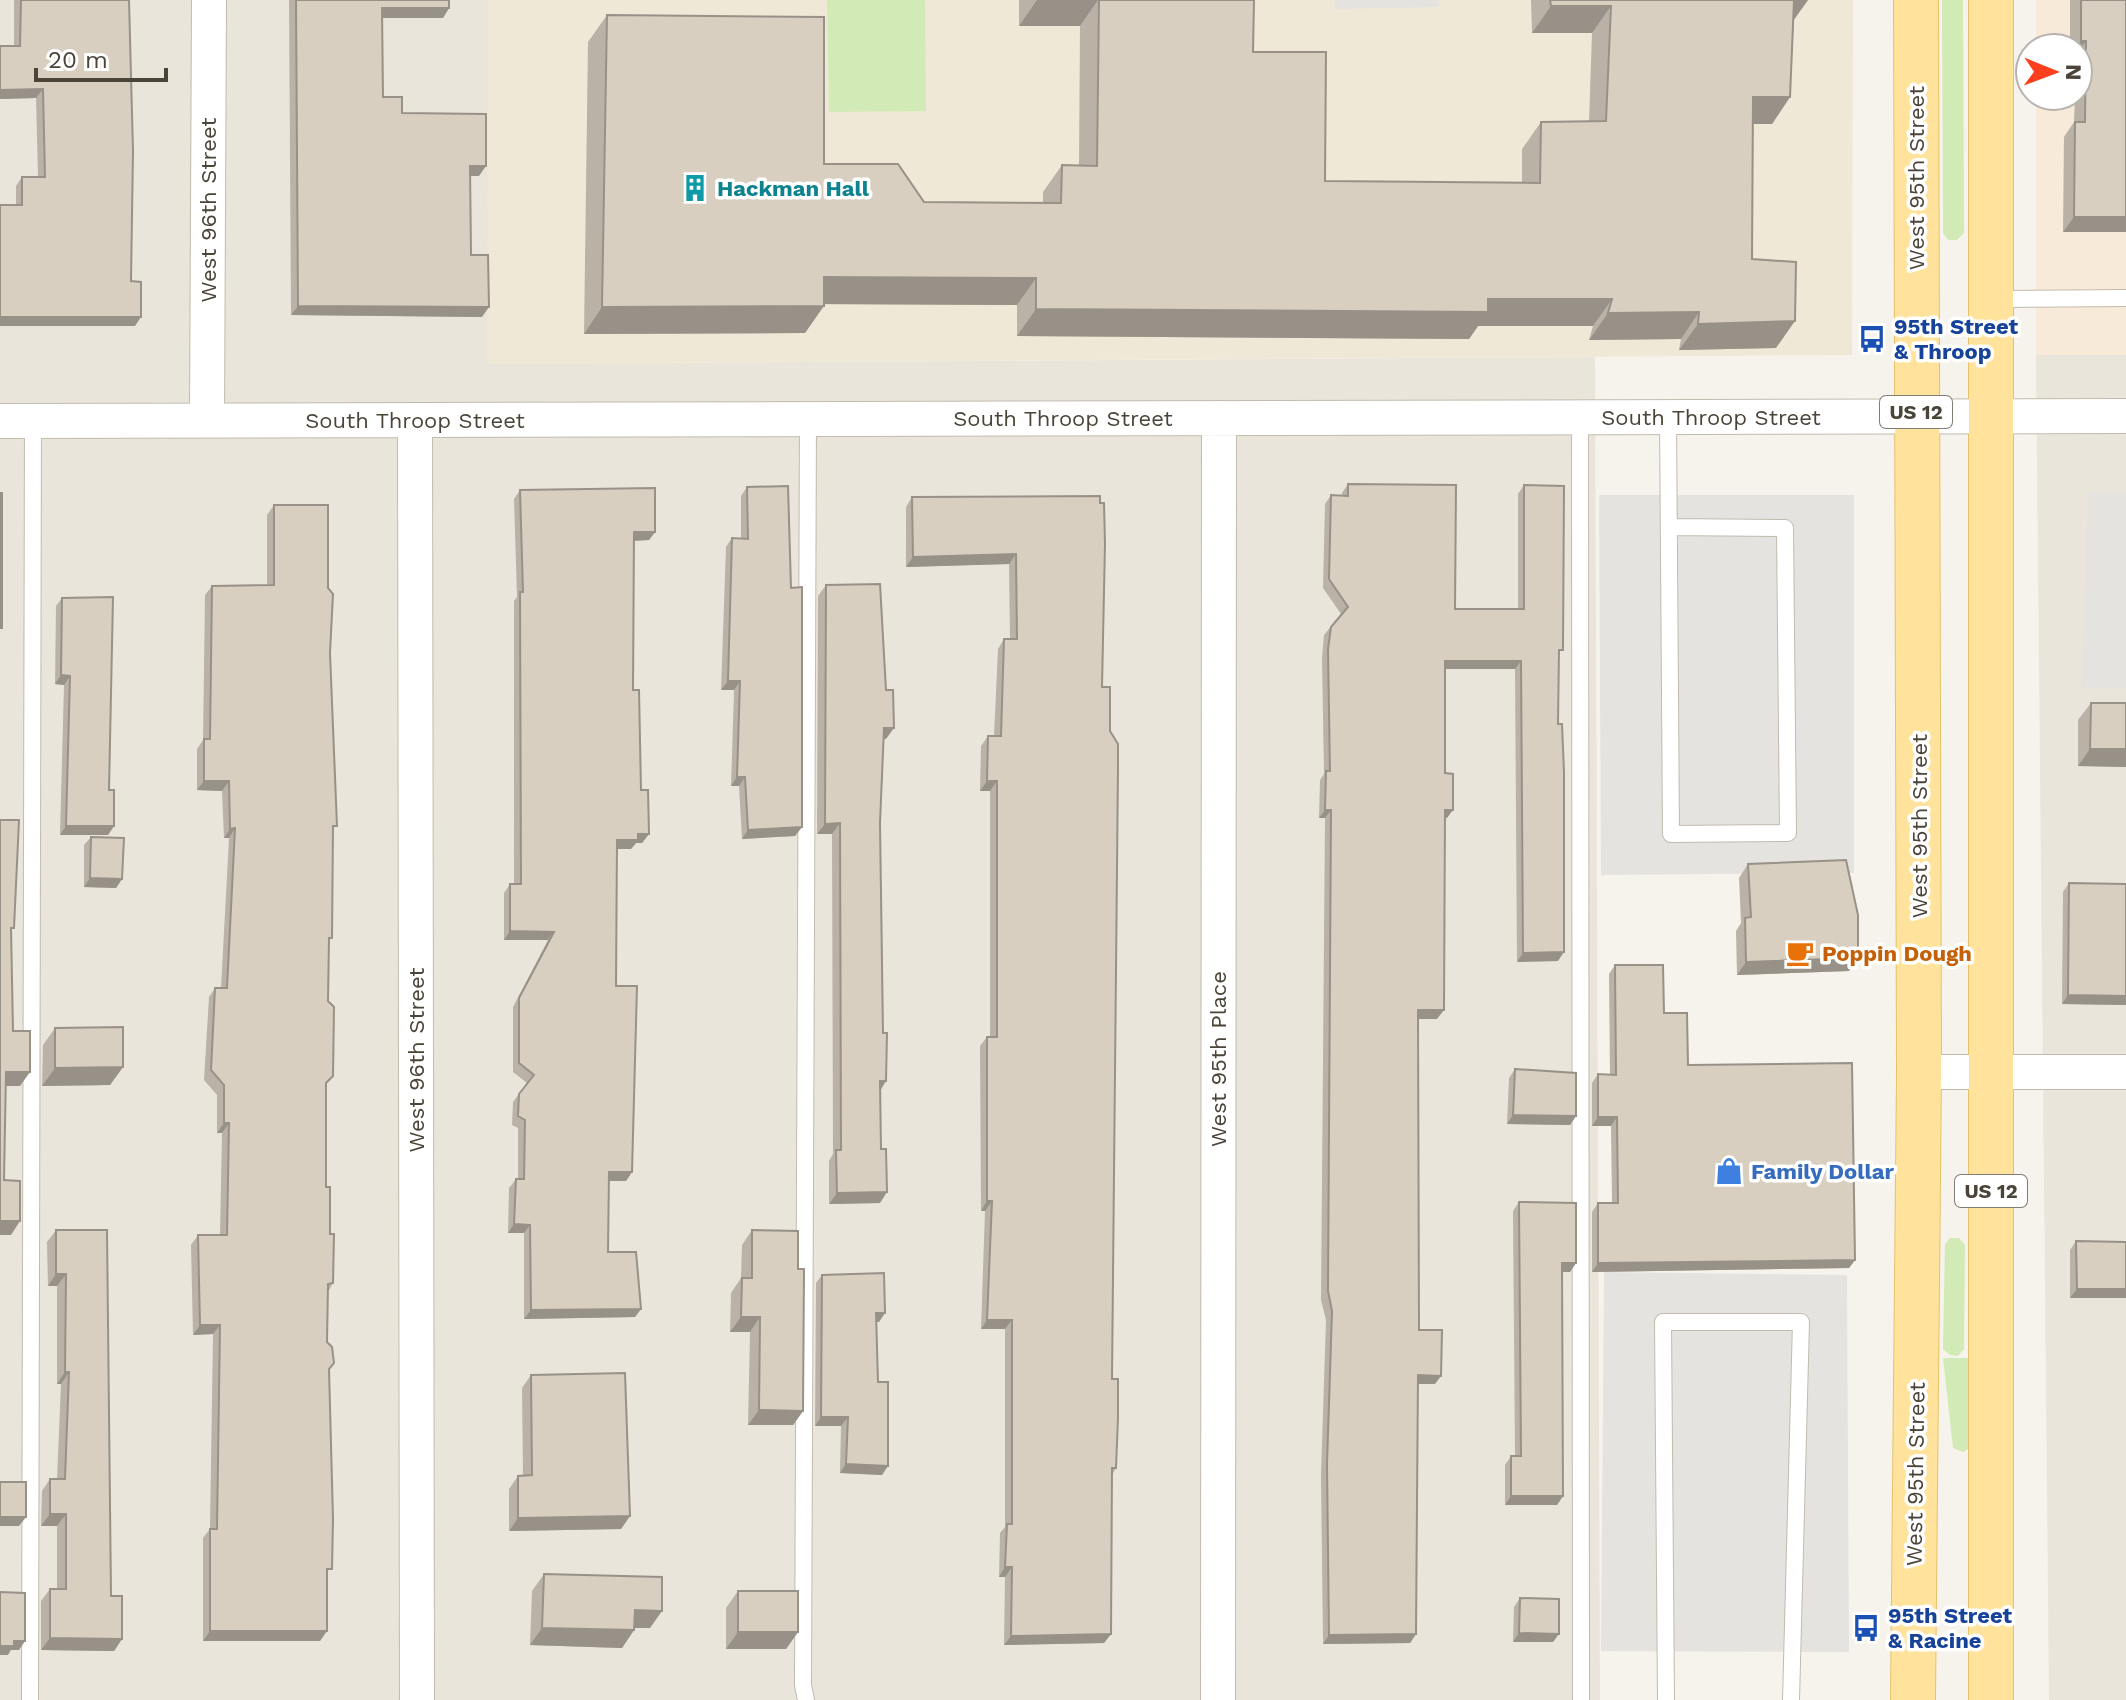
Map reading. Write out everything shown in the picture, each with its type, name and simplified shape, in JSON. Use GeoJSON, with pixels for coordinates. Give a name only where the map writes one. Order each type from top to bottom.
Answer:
{"type":"FeatureCollection","features":[{"type":"Feature","properties":{"kind":"main road","name":"West 95th Street"},"geometry":{"type":"LineString","coordinates":[[1913,1700],[1919,1072],[1916,0]]}},
{"type":"Feature","properties":{"kind":"main road","name":"US 12"},"geometry":{"type":"LineString","coordinates":[[1991,0],[1991,1700]]}},
{"type":"Feature","properties":{"kind":"street","name":"West 96th Street"},"geometry":{"type":"LineString","coordinates":[[207,420],[209,0]]}},
{"type":"Feature","properties":{"kind":"street","name":"South Throop Street"},"geometry":{"type":"LineString","coordinates":[[16,421],[2126,416]]}},
{"type":"Feature","properties":{"kind":"street","name":"West 95th Place"},"geometry":{"type":"LineString","coordinates":[[1218,1700],[1219,418]]}},
{"type":"Feature","properties":{"kind":"street","name":"West 96th Street"},"geometry":{"type":"LineString","coordinates":[[415,420],[417,1700]]}},
{"type":"Feature","properties":{"kind":"street"},"geometry":{"type":"LineString","coordinates":[[1919,1072],[2126,1072]]}},
{"type":"Feature","properties":{"kind":"lane"},"geometry":{"type":"LineString","coordinates":[[1992,299],[2126,298]]}},
{"type":"Feature","properties":{"kind":"lane"},"geometry":{"type":"LineString","coordinates":[[1580,417],[1581,1700]]}},
{"type":"Feature","properties":{"kind":"lane"},"geometry":{"type":"LineString","coordinates":[[1668,417],[1671,834],[1788,833],[1785,528],[1669,527]]}},
{"type":"Feature","properties":{"kind":"lane"},"geometry":{"type":"LineString","coordinates":[[806,1700],[803,1685],[808,419]]}},
{"type":"Feature","properties":{"kind":"lane"},"geometry":{"type":"LineString","coordinates":[[16,421],[30,1700]]}},
{"type":"Feature","properties":{"kind":"lane"},"geometry":{"type":"LineString","coordinates":[[1666,1700],[1663,1322],[1801,1322],[1791,1700]]}},
{"type":"Feature","properties":{"kind":"shaded area"},"geometry":{"type":"Polygon","coordinates":[[[0,0],[488,0],[488,364],[1595,357],[1600,1700],[0,1700],[0,0]]]}},
{"type":"Feature","properties":{"kind":"shaded area"},"geometry":{"type":"Polygon","coordinates":[[[488,0],[1853,0],[1852,355],[487,364],[488,0]]]}},
{"type":"Feature","properties":{"kind":"shaded area"},"geometry":{"type":"Polygon","coordinates":[[[1335,0],[1440,0],[1439,7],[1335,9],[1335,0]]]}},
{"type":"Feature","properties":{"kind":"shaded area"},"geometry":{"type":"Polygon","coordinates":[[[2036,0],[2126,0],[2126,355],[2036,355],[2036,112],[2094,112],[2094,32],[2036,32],[2036,0]]]}},
{"type":"Feature","properties":{"kind":"shaded area"},"geometry":{"type":"Polygon","coordinates":[[[2036,355],[2126,355],[2126,1700],[2049,1700],[2036,355]]]}},
{"type":"Feature","properties":{"kind":"shaded area"},"geometry":{"type":"Polygon","coordinates":[[[2088,493],[2126,493],[2126,688],[2081,689],[2088,493]]]}},
{"type":"Feature","properties":{"kind":"shaded area"},"geometry":{"type":"Polygon","coordinates":[[[1599,495],[1854,495],[1854,873],[1601,875],[1599,495]]]}},
{"type":"Feature","properties":{"kind":"shaded area"},"geometry":{"type":"Polygon","coordinates":[[[1604,1272],[1847,1275],[1849,1652],[1601,1651],[1604,1272]]]}},
{"type":"Feature","properties":{"kind":"green space"},"geometry":{"type":"Polygon","coordinates":[[[827,0],[925,0],[926,111],[829,112],[827,0]]]}},
{"type":"Feature","properties":{"kind":"green space"},"geometry":{"type":"Polygon","coordinates":[[[1942,0],[1963,0],[1964,233],[1957,240],[1948,240],[1943,233],[1942,0]]]}},
{"type":"Feature","properties":{"kind":"green space"},"geometry":{"type":"Polygon","coordinates":[[[1950,1238],[1959,1238],[1965,1245],[1964,1349],[1958,1356],[1950,1355],[1943,1349],[1945,1244],[1950,1238]]]}},
{"type":"Feature","properties":{"kind":"green space"},"geometry":{"type":"Polygon","coordinates":[[[1943,1358],[1968,1358],[1968,1449],[1963,1452],[1953,1448],[1943,1358]]]}},
{"type":"Feature","properties":{"kind":"building"},"geometry":{"type":"Polygon","coordinates":[[[21,0],[129,0],[133,151],[131,281],[141,282],[141,317],[0,317],[0,205],[22,205],[22,177],[45,177],[43,89],[0,90],[0,46],[20,46],[21,0]]]}},
{"type":"Feature","properties":{"kind":"building"},"geometry":{"type":"Polygon","coordinates":[[[296,0],[449,0],[449,8],[382,8],[383,97],[402,97],[402,113],[486,114],[486,166],[470,166],[471,255],[488,255],[489,307],[298,306],[296,0]]]}},
{"type":"Feature","properties":{"kind":"building"},"geometry":{"type":"Polygon","coordinates":[[[1099,0],[1254,0],[1253,52],[1326,52],[1325,181],[1540,183],[1541,122],[1606,121],[1611,6],[1551,6],[1550,0],[1794,0],[1790,97],[1753,97],[1752,259],[1796,262],[1795,321],[1698,324],[1699,312],[1608,313],[1612,299],[1488,299],[1488,312],[1036,309],[1036,278],[824,277],[824,306],[602,307],[607,15],[824,17],[824,164],[898,164],[924,202],[1061,203],[1062,165],[1097,166],[1099,0]]]}},
{"type":"Feature","properties":{"kind":"building"},"geometry":{"type":"Polygon","coordinates":[[[2081,0],[2126,0],[2126,217],[2074,217],[2075,122],[2085,122],[2085,112],[2094,112],[2094,32],[2081,32],[2081,0]]]}},
{"type":"Feature","properties":{"kind":"building"},"geometry":{"type":"Polygon","coordinates":[[[1348,484],[1456,485],[1455,609],[1524,609],[1524,485],[1564,486],[1563,650],[1559,650],[1558,724],[1562,724],[1564,772],[1564,952],[1523,953],[1521,661],[1445,661],[1445,773],[1453,774],[1453,810],[1445,810],[1444,1010],[1418,1010],[1419,1330],[1442,1330],[1441,1376],[1418,1375],[1416,1634],[1329,1635],[1327,1465],[1332,1311],[1328,1291],[1331,810],[1325,810],[1326,771],[1330,771],[1328,649],[1331,627],[1348,607],[1329,579],[1331,495],[1348,496],[1348,484]]]}},
{"type":"Feature","properties":{"kind":"building"},"geometry":{"type":"Polygon","coordinates":[[[788,486],[791,588],[802,587],[802,827],[748,830],[745,777],[737,777],[740,681],[728,681],[732,538],[748,539],[747,487],[788,486]]]}},
{"type":"Feature","properties":{"kind":"building"},"geometry":{"type":"Polygon","coordinates":[[[655,488],[655,532],[634,532],[633,690],[639,690],[641,790],[648,790],[649,834],[638,834],[638,840],[617,840],[616,986],[637,986],[632,1172],[609,1172],[608,1252],[636,1252],[641,1309],[531,1310],[530,1225],[514,1224],[516,1179],[524,1179],[525,1120],[518,1116],[519,1094],[534,1075],[519,1063],[519,998],[554,932],[510,931],[510,884],[521,884],[520,592],[523,592],[520,490],[655,488]]]}},
{"type":"Feature","properties":{"kind":"building"},"geometry":{"type":"Polygon","coordinates":[[[2,493],[2,628],[0,628],[2,493]]]}},
{"type":"Feature","properties":{"kind":"building"},"geometry":{"type":"Polygon","coordinates":[[[1100,496],[1100,503],[1104,503],[1105,544],[1102,687],[1110,687],[1110,731],[1118,744],[1112,1379],[1118,1379],[1118,1418],[1116,1468],[1112,1468],[1111,1634],[1011,1636],[1012,1567],[1005,1567],[1007,1524],[1012,1524],[1012,1320],[987,1320],[992,1201],[987,1201],[987,1037],[997,1037],[997,781],[987,781],[988,736],[1001,736],[1004,639],[1017,639],[1016,554],[913,557],[912,497],[1100,496]]]}},
{"type":"Feature","properties":{"kind":"building"},"geometry":{"type":"Polygon","coordinates":[[[274,505],[328,505],[328,588],[333,594],[330,653],[337,826],[333,826],[332,938],[329,938],[328,1001],[334,1007],[333,1076],[326,1083],[326,1187],[330,1187],[330,1234],[334,1234],[333,1283],[328,1284],[327,1342],[332,1347],[334,1363],[329,1369],[332,1569],[327,1569],[327,1631],[210,1631],[210,1529],[217,1529],[220,1325],[200,1325],[198,1235],[227,1235],[229,1123],[224,1123],[224,1085],[211,1070],[215,988],[227,988],[235,828],[230,829],[229,781],[204,781],[204,739],[210,739],[212,586],[274,585],[274,505]]]}},
{"type":"Feature","properties":{"kind":"building"},"geometry":{"type":"Polygon","coordinates":[[[880,584],[886,690],[893,690],[894,728],[884,728],[880,823],[883,1033],[887,1033],[886,1081],[880,1081],[881,1149],[886,1149],[887,1192],[837,1193],[836,1150],[841,1150],[840,823],[825,824],[826,585],[880,584]]]}},
{"type":"Feature","properties":{"kind":"building"},"geometry":{"type":"Polygon","coordinates":[[[113,597],[109,790],[114,790],[114,826],[66,826],[70,676],[61,675],[62,598],[113,597]]]}},
{"type":"Feature","properties":{"kind":"building"},"geometry":{"type":"Polygon","coordinates":[[[2091,703],[2126,703],[2126,749],[2090,749],[2091,703]]]}},
{"type":"Feature","properties":{"kind":"building"},"geometry":{"type":"Polygon","coordinates":[[[0,820],[19,820],[14,928],[11,928],[13,1031],[30,1031],[30,1072],[6,1072],[4,1180],[20,1181],[20,1221],[0,1221],[0,820]]]}},
{"type":"Feature","properties":{"kind":"building"},"geometry":{"type":"Polygon","coordinates":[[[91,837],[124,838],[122,879],[90,878],[91,837]]]}},
{"type":"Feature","properties":{"kind":"building"},"geometry":{"type":"Polygon","coordinates":[[[1846,860],[1858,915],[1858,958],[1746,962],[1745,918],[1751,917],[1748,864],[1846,860]]]}},
{"type":"Feature","properties":{"kind":"building"},"geometry":{"type":"Polygon","coordinates":[[[2069,883],[2126,884],[2126,996],[2068,995],[2069,883]]]}},
{"type":"Feature","properties":{"kind":"building","name":"Family Dollar"},"geometry":{"type":"Polygon","coordinates":[[[1615,965],[1663,965],[1664,1013],[1687,1013],[1688,1065],[1852,1063],[1855,1260],[1598,1263],[1598,1203],[1618,1203],[1617,1117],[1598,1117],[1598,1074],[1616,1075],[1615,965]]]}},
{"type":"Feature","properties":{"kind":"building"},"geometry":{"type":"Polygon","coordinates":[[[123,1027],[123,1067],[55,1068],[55,1028],[123,1027]]]}},
{"type":"Feature","properties":{"kind":"building"},"geometry":{"type":"Polygon","coordinates":[[[1515,1069],[1576,1073],[1576,1116],[1513,1115],[1515,1069]]]}},
{"type":"Feature","properties":{"kind":"building"},"geometry":{"type":"Polygon","coordinates":[[[1519,1202],[1576,1203],[1576,1263],[1562,1263],[1563,1496],[1511,1496],[1511,1456],[1521,1456],[1519,1202]]]}},
{"type":"Feature","properties":{"kind":"building"},"geometry":{"type":"Polygon","coordinates":[[[56,1230],[107,1230],[111,1596],[122,1596],[122,1639],[50,1638],[50,1589],[66,1589],[66,1514],[50,1514],[50,1479],[65,1479],[69,1372],[65,1372],[66,1274],[56,1274],[56,1230]]]}},
{"type":"Feature","properties":{"kind":"building"},"geometry":{"type":"Polygon","coordinates":[[[752,1230],[798,1231],[798,1269],[804,1269],[803,1411],[759,1410],[760,1317],[741,1317],[742,1278],[752,1278],[752,1230]]]}},
{"type":"Feature","properties":{"kind":"building"},"geometry":{"type":"Polygon","coordinates":[[[2076,1241],[2126,1242],[2126,1289],[2077,1289],[2076,1241]]]}},
{"type":"Feature","properties":{"kind":"building"},"geometry":{"type":"Polygon","coordinates":[[[884,1273],[885,1313],[876,1313],[878,1382],[888,1382],[888,1466],[846,1464],[848,1417],[821,1417],[822,1275],[884,1273]]]}},
{"type":"Feature","properties":{"kind":"building"},"geometry":{"type":"Polygon","coordinates":[[[625,1373],[630,1516],[518,1518],[518,1476],[532,1475],[531,1375],[625,1373]]]}},
{"type":"Feature","properties":{"kind":"building"},"geometry":{"type":"Polygon","coordinates":[[[0,1482],[26,1482],[26,1517],[0,1517],[0,1482]]]}},
{"type":"Feature","properties":{"kind":"building"},"geometry":{"type":"Polygon","coordinates":[[[544,1574],[662,1577],[662,1611],[635,1610],[634,1630],[542,1628],[544,1574]]]}},
{"type":"Feature","properties":{"kind":"building"},"geometry":{"type":"Polygon","coordinates":[[[738,1591],[798,1591],[798,1632],[738,1632],[738,1591]]]}},
{"type":"Feature","properties":{"kind":"building"},"geometry":{"type":"Polygon","coordinates":[[[0,1592],[25,1593],[25,1641],[14,1641],[14,1646],[0,1646],[0,1592]]]}},
{"type":"Feature","properties":{"kind":"building"},"geometry":{"type":"Polygon","coordinates":[[[1520,1598],[1559,1599],[1559,1634],[1519,1633],[1520,1598]]]}},
{"type":"Feature","properties":{"kind":"place","name":"Hackman Hall"},"geometry":{"type":"Point","coordinates":[695,188]}},
{"type":"Feature","properties":{"kind":"place","name":"95th Street & Throop"},"geometry":{"type":"Point","coordinates":[1872,339]}},
{"type":"Feature","properties":{"kind":"place","name":"Poppin Dough"},"geometry":{"type":"Point","coordinates":[1800,953]}},
{"type":"Feature","properties":{"kind":"place","name":"Family Dollar"},"geometry":{"type":"Point","coordinates":[1729,1171]}},
{"type":"Feature","properties":{"kind":"place","name":"95th Street & Racine"},"geometry":{"type":"Point","coordinates":[1866,1628]}}]}
